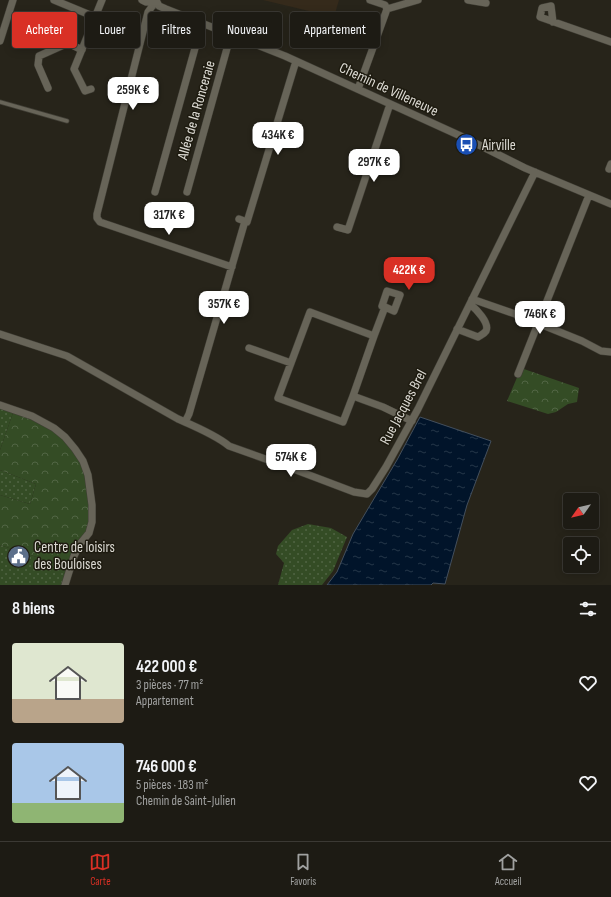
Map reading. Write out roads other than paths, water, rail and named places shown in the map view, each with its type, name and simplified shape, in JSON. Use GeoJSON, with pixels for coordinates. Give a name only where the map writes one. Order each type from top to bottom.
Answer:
{"type":"FeatureCollection","features":[{"type":"Feature","properties":{"kind":"street"},"geometry":{"type":"LineString","coordinates":[[0,41],[13,0]]}},
{"type":"Feature","properties":{"kind":"street"},"geometry":{"type":"LineString","coordinates":[[54,0],[85,13]]}},
{"type":"Feature","properties":{"kind":"street"},"geometry":{"type":"LineString","coordinates":[[97,12],[102,0]]}},
{"type":"Feature","properties":{"kind":"street","name":"Chemin de Villeneuve"},"geometry":{"type":"LineString","coordinates":[[142,0],[146,2],[156,0],[159,6],[174,12]]}},
{"type":"Feature","properties":{"kind":"street"},"geometry":{"type":"LineString","coordinates":[[156,0],[148,12],[97,218],[100,222],[232,267]]}},
{"type":"Feature","properties":{"kind":"street"},"geometry":{"type":"LineString","coordinates":[[370,0],[385,5],[387,9]]}},
{"type":"Feature","properties":{"kind":"street"},"geometry":{"type":"LineString","coordinates":[[387,9],[418,0]]}},
{"type":"Feature","properties":{"kind":"street"},"geometry":{"type":"LineString","coordinates":[[468,0],[486,3]]}},
{"type":"Feature","properties":{"kind":"street"},"geometry":{"type":"LineString","coordinates":[[358,89],[387,9]]}},
{"type":"Feature","properties":{"kind":"street"},"geometry":{"type":"LineString","coordinates":[[553,22],[611,42]]}},
{"type":"Feature","properties":{"kind":"street"},"geometry":{"type":"LineString","coordinates":[[48,88],[38,65],[39,56],[68,43],[82,50]]}},
{"type":"Feature","properties":{"kind":"street"},"geometry":{"type":"LineString","coordinates":[[85,43],[74,69],[85,91],[91,89]]}},
{"type":"Feature","properties":{"kind":"street"},"geometry":{"type":"LineString","coordinates":[[155,192],[195,48]]}},
{"type":"Feature","properties":{"kind":"street","name":"Allée de la Ronceraie"},"geometry":{"type":"LineString","coordinates":[[187,192],[227,48]]}},
{"type":"Feature","properties":{"kind":"street","name":"Chemin de Villeneuve"},"geometry":{"type":"LineString","coordinates":[[265,48],[465,138],[535,172],[611,204]]}},
{"type":"Feature","properties":{"kind":"street"},"geometry":{"type":"LineString","coordinates":[[0,334],[67,356],[178,420],[186,422],[232,267],[242,220],[248,222],[296,61]]}},
{"type":"Feature","properties":{"kind":"street"},"geometry":{"type":"LineString","coordinates":[[337,227],[348,230],[390,104]]}},
{"type":"Feature","properties":{"kind":"street","name":"Rue Jacques Brel"},"geometry":{"type":"LineString","coordinates":[[186,422],[229,446],[354,492],[367,494],[372,489],[386,467],[412,421],[535,172]]}},
{"type":"Feature","properties":{"kind":"street"},"geometry":{"type":"LineString","coordinates":[[518,374],[589,195]]}},
{"type":"Feature","properties":{"kind":"street"},"geometry":{"type":"LineString","coordinates":[[471,302],[516,314],[582,341],[601,351],[611,352]]}},
{"type":"Feature","properties":{"kind":"street"},"geometry":{"type":"LineString","coordinates":[[457,329],[478,337],[486,331],[482,318],[471,302]]}},
{"type":"Feature","properties":{"kind":"street"},"geometry":{"type":"LineString","coordinates":[[374,336],[310,312],[278,398],[343,422],[385,307]]}},
{"type":"Feature","properties":{"kind":"street"},"geometry":{"type":"LineString","coordinates":[[249,348],[291,363]]}},
{"type":"Feature","properties":{"kind":"street"},"geometry":{"type":"LineString","coordinates":[[353,396],[383,407],[412,421]]}},
{"type":"Feature","properties":{"kind":"street"},"geometry":{"type":"LineString","coordinates":[[0,405],[32,416],[54,428],[65,437],[75,449],[83,461],[88,474],[92,505],[92,522],[89,534],[80,544],[74,556],[65,585]]}},
{"type":"Feature","properties":{"kind":"lane"},"geometry":{"type":"LineString","coordinates":[[0,102],[67,121]]}},
{"type":"Feature","properties":{"kind":"water"},"geometry":{"type":"Polygon","coordinates":[[[420,417],[491,441],[467,505],[445,584],[327,585],[337,572],[353,534],[397,460],[420,417]]]}},
{"type":"Feature","properties":{"kind":"place","name":"Airville"},"geometry":{"type":"Point","coordinates":[467,145]}},
{"type":"Feature","properties":{"kind":"place","name":"Centre de loisirs des Bouloises"},"geometry":{"type":"Point","coordinates":[18,556]}}]}
